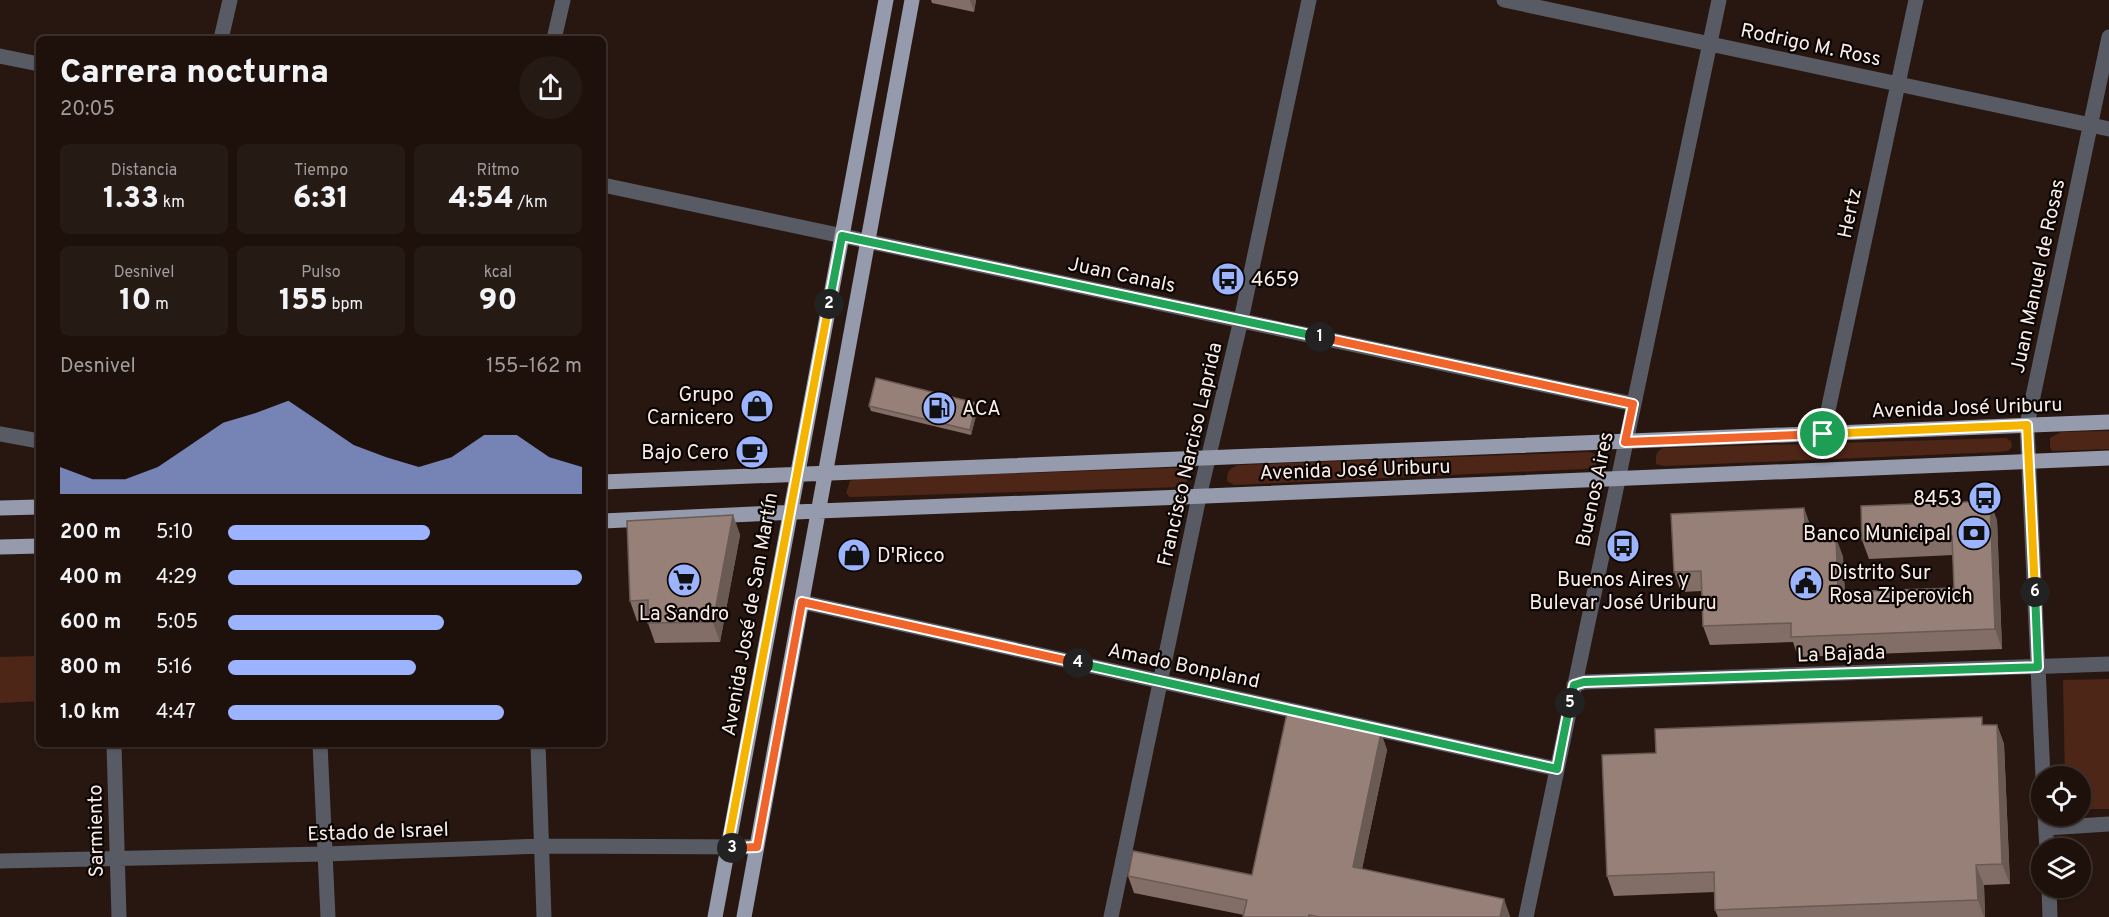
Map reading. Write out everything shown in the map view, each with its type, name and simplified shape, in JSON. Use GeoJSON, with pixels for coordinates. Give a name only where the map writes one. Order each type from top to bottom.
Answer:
{"type":"FeatureCollection","features":[{"type":"Feature","properties":{"kind":"main road","name":"Avenida José de San Martín"},"geometry":{"type":"LineString","coordinates":[[715,917],[886,0]]}},
{"type":"Feature","properties":{"kind":"main road"},"geometry":{"type":"LineString","coordinates":[[744,917],[912,0]]}},
{"type":"Feature","properties":{"kind":"main road","name":"Avenida José Uriburu"},"geometry":{"type":"LineString","coordinates":[[606,482],[2109,422]]}},
{"type":"Feature","properties":{"kind":"main road","name":"Avenida José Uriburu"},"geometry":{"type":"LineString","coordinates":[[606,521],[2109,458]]}},
{"type":"Feature","properties":{"kind":"main road"},"geometry":{"type":"LineString","coordinates":[[0,508],[36,507]]}},
{"type":"Feature","properties":{"kind":"main road"},"geometry":{"type":"LineString","coordinates":[[0,547],[36,546]]}},
{"type":"Feature","properties":{"kind":"street"},"geometry":{"type":"LineString","coordinates":[[222,36],[230,0]]}},
{"type":"Feature","properties":{"kind":"street"},"geometry":{"type":"LineString","coordinates":[[556,36],[563,0]]}},
{"type":"Feature","properties":{"kind":"street","name":"Francisco Narciso Laprida"},"geometry":{"type":"LineString","coordinates":[[1111,917],[1199,497],[1241,320],[1309,0]]}},
{"type":"Feature","properties":{"kind":"street","name":"Rodrigo M. Ross"},"geometry":{"type":"LineString","coordinates":[[1504,0],[2109,129]]}},
{"type":"Feature","properties":{"kind":"street","name":"Buenos Aires"},"geometry":{"type":"LineString","coordinates":[[1526,917],[1719,0]]}},
{"type":"Feature","properties":{"kind":"street","name":"Hertz"},"geometry":{"type":"LineString","coordinates":[[1823,434],[1916,0]]}},
{"type":"Feature","properties":{"kind":"street","name":"Juan Manuel de Rosas"},"geometry":{"type":"LineString","coordinates":[[2042,766],[2027,425],[2109,37]]}},
{"type":"Feature","properties":{"kind":"street"},"geometry":{"type":"LineString","coordinates":[[0,56],[36,63]]}},
{"type":"Feature","properties":{"kind":"street","name":"Juan Canals"},"geometry":{"type":"LineString","coordinates":[[606,186],[1633,404]]}},
{"type":"Feature","properties":{"kind":"street"},"geometry":{"type":"LineString","coordinates":[[0,434],[36,440]]}},
{"type":"Feature","properties":{"kind":"street","name":"Amado Bonpland"},"geometry":{"type":"LineString","coordinates":[[802,602],[1557,769]]}},
{"type":"Feature","properties":{"kind":"street","name":"La Bajada"},"geometry":{"type":"LineString","coordinates":[[1574,685],[1584,682],[2109,664]]}},
{"type":"Feature","properties":{"kind":"street","name":"Sarmiento"},"geometry":{"type":"LineString","coordinates":[[114,747],[118,917]]}},
{"type":"Feature","properties":{"kind":"street"},"geometry":{"type":"LineString","coordinates":[[320,747],[328,917]]}},
{"type":"Feature","properties":{"kind":"street"},"geometry":{"type":"LineString","coordinates":[[538,747],[544,917]]}},
{"type":"Feature","properties":{"kind":"street"},"geometry":{"type":"LineString","coordinates":[[2091,823],[2109,824]]}},
{"type":"Feature","properties":{"kind":"street","name":"Estado de Israel"},"geometry":{"type":"LineString","coordinates":[[0,861],[325,854],[542,846],[757,847]]}},
{"type":"Feature","properties":{"kind":"street"},"geometry":{"type":"LineString","coordinates":[[2049,898],[2050,917]]}},
{"type":"Feature","properties":{"kind":"shaded area"},"geometry":{"type":"Polygon","coordinates":[[[2109,431],[2109,449],[2052,451],[2050,447],[2050,438],[2061,432],[2109,431]]]}},
{"type":"Feature","properties":{"kind":"shaded area"},"geometry":{"type":"Polygon","coordinates":[[[2006,438],[2011,441],[2012,447],[2008,451],[1998,452],[1664,466],[1656,464],[1657,453],[1663,448],[2006,438]]]}},
{"type":"Feature","properties":{"kind":"shaded area"},"geometry":{"type":"Polygon","coordinates":[[[1589,452],[1597,455],[1598,462],[1593,468],[1234,485],[1227,481],[1229,471],[1238,465],[1589,452]]]}},
{"type":"Feature","properties":{"kind":"shaded area"},"geometry":{"type":"Polygon","coordinates":[[[1187,468],[1189,471],[1183,487],[850,497],[846,493],[850,481],[857,479],[1187,468]]]}},
{"type":"Feature","properties":{"kind":"shaded area"},"geometry":{"type":"Polygon","coordinates":[[[36,656],[36,701],[0,703],[0,657],[36,656]]]}},
{"type":"Feature","properties":{"kind":"shaded area"},"geometry":{"type":"Polygon","coordinates":[[[2109,679],[2109,809],[2091,809],[2091,766],[2065,766],[2063,680],[2109,679]]]}},
{"type":"Feature","properties":{"kind":"building"},"geometry":{"type":"Polygon","coordinates":[[[876,378],[976,403],[970,430],[869,406],[876,378]]]}},
{"type":"Feature","properties":{"kind":"building"},"geometry":{"type":"Polygon","coordinates":[[[1990,501],[1995,629],[1791,637],[1791,623],[1703,626],[1701,571],[1674,572],[1671,514],[1804,508],[1806,539],[1836,538],[1838,592],[1954,588],[1952,536],[1862,540],[1861,506],[1990,501]]]}},
{"type":"Feature","properties":{"kind":"building","name":"La Sandro"},"geometry":{"type":"Polygon","coordinates":[[[733,515],[713,622],[648,623],[648,600],[630,601],[627,521],[733,515]]]}},
{"type":"Feature","properties":{"kind":"building"},"geometry":{"type":"Polygon","coordinates":[[[1287,713],[1381,733],[1353,867],[1504,899],[1500,917],[1319,917],[1309,915],[1309,917],[1243,917],[1247,900],[1128,876],[1133,851],[1252,875],[1287,713]]]}},
{"type":"Feature","properties":{"kind":"building"},"geometry":{"type":"Polygon","coordinates":[[[1982,717],[1982,725],[1997,725],[2002,864],[1976,865],[1978,900],[1715,910],[1714,872],[1607,876],[1602,755],[1656,753],[1655,729],[1982,717]]]}},
{"type":"Feature","properties":{"kind":"place","name":"4659"},"geometry":{"type":"Point","coordinates":[1228,279]}},
{"type":"Feature","properties":{"kind":"place","name":"Grupo Carnicero"},"geometry":{"type":"Point","coordinates":[757,406]}},
{"type":"Feature","properties":{"kind":"place","name":"ACA"},"geometry":{"type":"Point","coordinates":[939,408]}},
{"type":"Feature","properties":{"kind":"place","name":"Bajo Cero"},"geometry":{"type":"Point","coordinates":[752,452]}},
{"type":"Feature","properties":{"kind":"place","name":"8453"},"geometry":{"type":"Point","coordinates":[1985,498]}},
{"type":"Feature","properties":{"kind":"place","name":"Banco Municipal"},"geometry":{"type":"Point","coordinates":[1974,533]}},
{"type":"Feature","properties":{"kind":"place","name":"Buenos Aires y Bulevar José Uriburu"},"geometry":{"type":"Point","coordinates":[1623,546]}},
{"type":"Feature","properties":{"kind":"place","name":"D'Ricco"},"geometry":{"type":"Point","coordinates":[854,555]}},
{"type":"Feature","properties":{"kind":"place","name":"La Sandro"},"geometry":{"type":"Point","coordinates":[684,580]}},
{"type":"Feature","properties":{"kind":"place","name":"Distrito Sur Rosa Ziperovich"},"geometry":{"type":"Point","coordinates":[1806,583]}},
{"type":"Feature","properties":{"kind":"route"},"geometry":{"type":"LineString","coordinates":[[842,236],[1633,404],[1625,442],[1823,434],[2027,425],[2038,667],[1584,682],[1574,685],[1557,769],[802,602],[757,847],[727,848],[842,236]]}}]}
